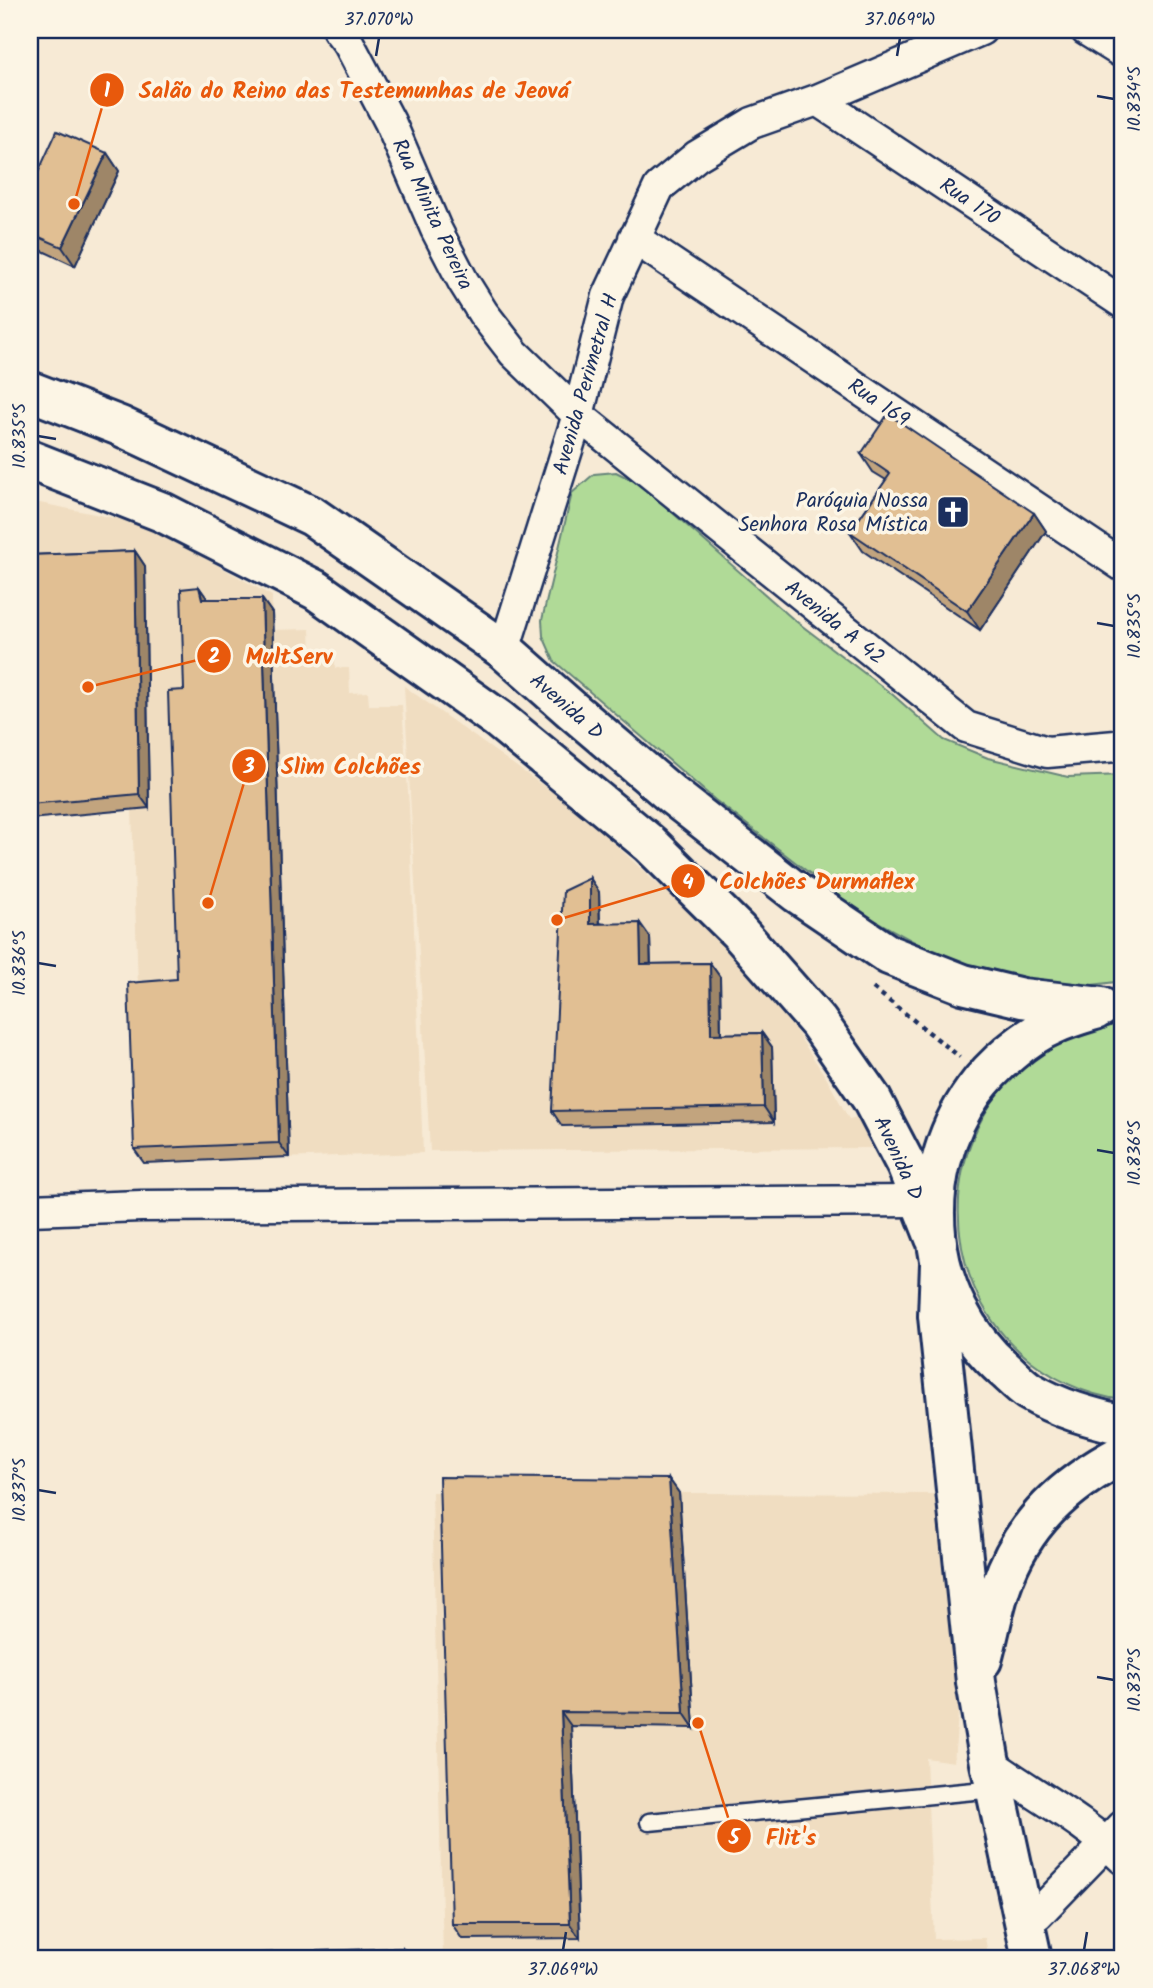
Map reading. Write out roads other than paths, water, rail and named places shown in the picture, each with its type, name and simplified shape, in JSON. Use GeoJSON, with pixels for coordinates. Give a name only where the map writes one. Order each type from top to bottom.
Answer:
{"type":"FeatureCollection","features":[{"type":"Feature","properties":{"kind":"street","name":"Rua Minita Pereira"},"geometry":{"type":"LineString","coordinates":[[338,30],[349,44],[390,122],[436,229],[463,281],[483,313],[514,353],[578,415]]}},
{"type":"Feature","properties":{"kind":"street","name":"Avenida Perimetral H"},"geometry":{"type":"LineString","coordinates":[[504,650],[578,415],[608,296],[659,187],[697,156],[752,123],[817,100],[981,30]]}},
{"type":"Feature","properties":{"kind":"street"},"geometry":{"type":"LineString","coordinates":[[1086,30],[1123,53]]}},
{"type":"Feature","properties":{"kind":"street","name":"Rua 170"},"geometry":{"type":"LineString","coordinates":[[817,100],[1123,303]]}},
{"type":"Feature","properties":{"kind":"street","name":"Rua 169"},"geometry":{"type":"LineString","coordinates":[[634,238],[1123,566]]}},
{"type":"Feature","properties":{"kind":"street","name":"Avenida D"},"geometry":{"type":"LineString","coordinates":[[30,391],[120,426],[312,516],[504,650],[672,794],[797,893],[889,955],[963,984],[1022,998],[1116,1004]]}},
{"type":"Feature","properties":{"kind":"street","name":"Avenida A 42"},"geometry":{"type":"LineString","coordinates":[[578,415],[966,727],[1048,752],[1116,746],[1123,743]]}},
{"type":"Feature","properties":{"kind":"street","name":"Avenida D"},"geometry":{"type":"LineString","coordinates":[[30,460],[162,512],[316,590],[498,719],[650,844],[738,931],[818,1022],[871,1098],[906,1165],[958,1312],[988,1356],[1039,1396],[1074,1413],[1123,1424]]}},
{"type":"Feature","properties":{"kind":"street"},"geometry":{"type":"LineString","coordinates":[[1028,1941],[992,1776],[976,1682],[938,1315],[936,1187],[948,1136],[974,1091],[1009,1053],[1053,1024],[1116,1004]]}},
{"type":"Feature","properties":{"kind":"street"},"geometry":{"type":"LineString","coordinates":[[30,1209],[920,1201]]}},
{"type":"Feature","properties":{"kind":"street"},"geometry":{"type":"LineString","coordinates":[[976,1682],[1002,1585],[1024,1535],[1057,1498],[1102,1465],[1123,1454]]}},
{"type":"Feature","properties":{"kind":"street"},"geometry":{"type":"LineString","coordinates":[[992,1776],[1118,1843],[1038,1914],[1028,1941]]}},
{"type":"Feature","properties":{"kind":"lane"},"geometry":{"type":"LineString","coordinates":[[649,1822],[992,1776]]}},
{"type":"Feature","properties":{"kind":"place","name":"Salão do Reino das Testemunhas de Jeová"},"geometry":{"type":"Point","coordinates":[74,204]}},
{"type":"Feature","properties":{"kind":"place","name":"Paróquia Nossa Senhora Rosa Mística"},"geometry":{"type":"Point","coordinates":[953,512]}},
{"type":"Feature","properties":{"kind":"place","name":"MultServ"},"geometry":{"type":"Point","coordinates":[88,687]}},
{"type":"Feature","properties":{"kind":"place","name":"Slim Colchões"},"geometry":{"type":"Point","coordinates":[208,903]}},
{"type":"Feature","properties":{"kind":"place","name":"Colchões Durmaflex"},"geometry":{"type":"Point","coordinates":[557,920]}},
{"type":"Feature","properties":{"kind":"place","name":"Flit's"},"geometry":{"type":"Point","coordinates":[698,1723]}}]}
